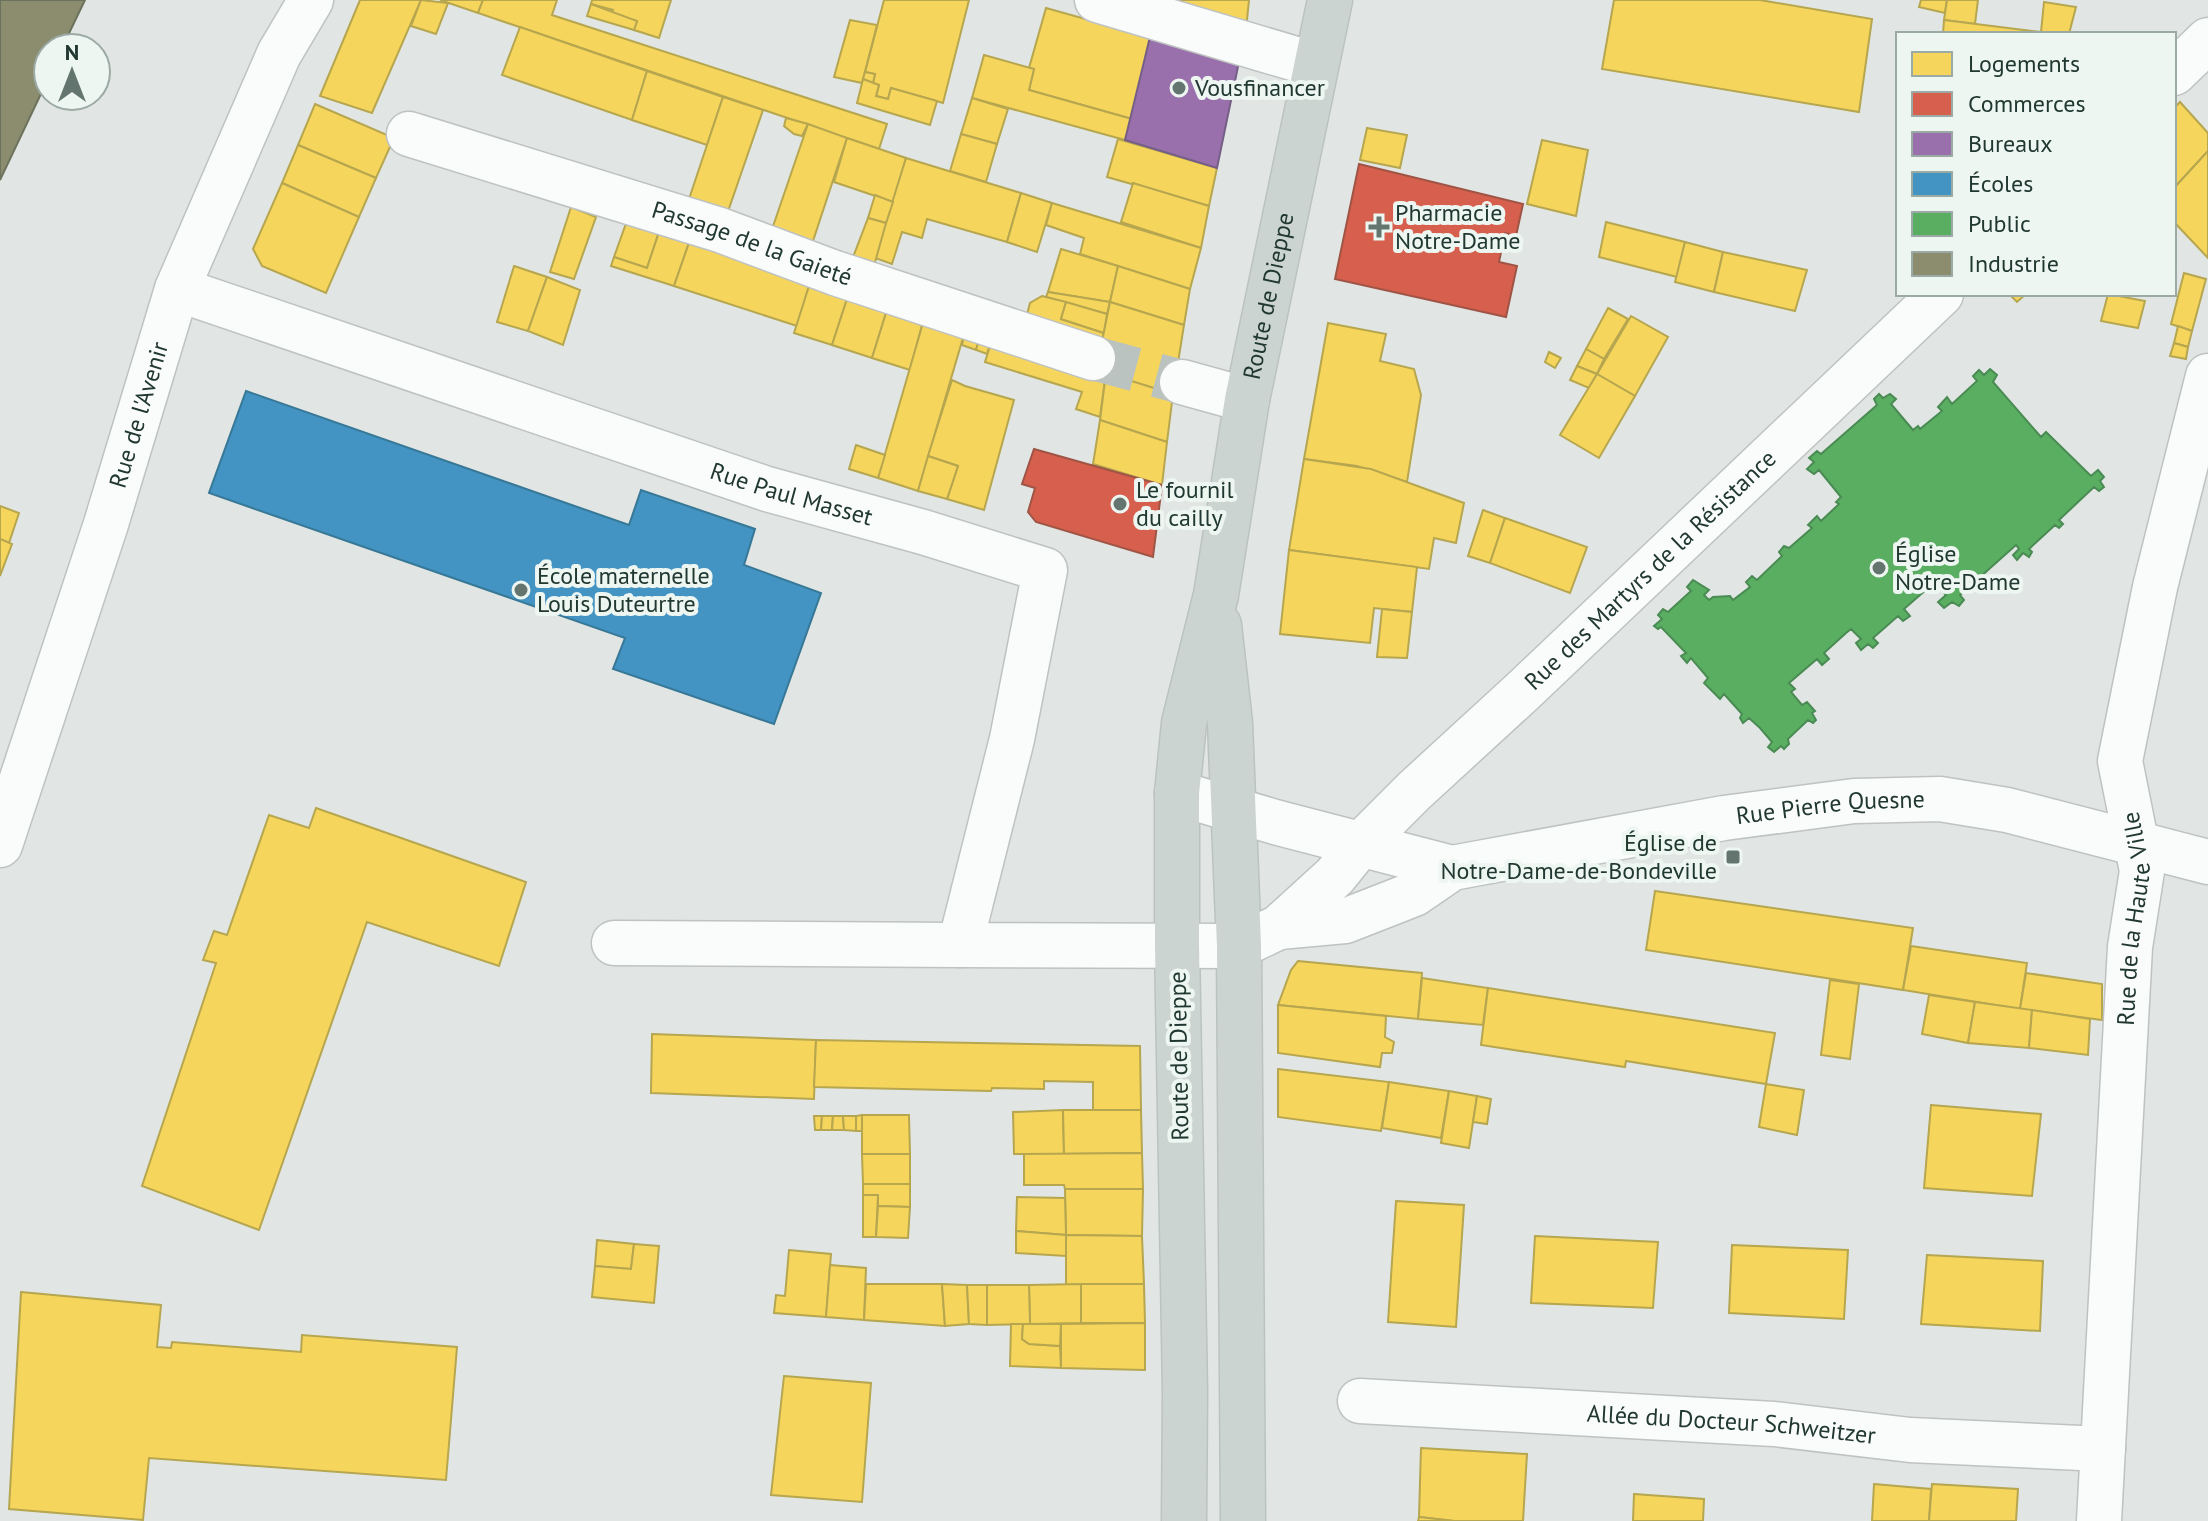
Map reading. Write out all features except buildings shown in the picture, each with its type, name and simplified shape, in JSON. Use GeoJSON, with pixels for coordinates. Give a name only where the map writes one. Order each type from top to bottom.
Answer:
{"type":"FeatureCollection","features":[{"type":"Feature","properties":{"kind":"main road","name":"Route de Dieppe"},"geometry":{"type":"LineString","coordinates":[[1184,1503],[1177,793],[1184,723],[1216,595],[1247,400],[1330,0]]}},
{"type":"Feature","properties":{"kind":"main road","name":"Route de Dieppe"},"geometry":{"type":"LineString","coordinates":[[1216,595],[1230,723],[1239,946],[1243,1503]]}},
{"type":"Feature","properties":{"kind":"main road"},"geometry":{"type":"LineString","coordinates":[[1184,1503],[1243,1503]]}},
{"type":"Feature","properties":{"kind":"street","name":"Rue de l'Avenir"},"geometry":{"type":"LineString","coordinates":[[0,845],[106,524],[177,289],[279,54],[311,0]]}},
{"type":"Feature","properties":{"kind":"street"},"geometry":{"type":"LineString","coordinates":[[1097,0],[1316,65]]}},
{"type":"Feature","properties":{"kind":"street"},"geometry":{"type":"LineString","coordinates":[[2176,71],[2208,40]]}},
{"type":"Feature","properties":{"kind":"street","name":"Passage de la Gaieté"},"geometry":{"type":"LineString","coordinates":[[409,134],[720,230],[864,282],[1093,358]]}},
{"type":"Feature","properties":{"kind":"street","name":"Rue Paul Masset"},"geometry":{"type":"LineString","coordinates":[[177,289],[767,489],[1045,570],[1012,739],[960,945]]}},
{"type":"Feature","properties":{"kind":"street","name":"Rue des Martyrs de la Résistance"},"geometry":{"type":"LineString","coordinates":[[1279,927],[1335,876],[1360,845],[1414,791],[1939,296]]}},
{"type":"Feature","properties":{"kind":"street","name":"Rue de la Haute Ville"},"geometry":{"type":"LineString","coordinates":[[2099,1521],[2130,947],[2142,871],[2120,761],[2155,587],[2208,376]]}},
{"type":"Feature","properties":{"kind":"street"},"geometry":{"type":"LineString","coordinates":[[1182,382],[1247,400]]}},
{"type":"Feature","properties":{"kind":"street","name":"Rue Pierre Quesne"},"geometry":{"type":"LineString","coordinates":[[1177,793],[1452,868]]}},
{"type":"Feature","properties":{"kind":"street","name":"Rue Pierre Quesne"},"geometry":{"type":"LineString","coordinates":[[1279,927],[1345,921],[1414,894],[1452,868],[1724,818],[1854,801],[1940,799],[2007,810],[2208,862]]}},
{"type":"Feature","properties":{"kind":"street"},"geometry":{"type":"LineString","coordinates":[[614,943],[1239,946],[1279,927]]}},
{"type":"Feature","properties":{"kind":"street","name":"Allée du Docteur Schweitzer"},"geometry":{"type":"LineString","coordinates":[[1360,1401],[1774,1424],[1910,1440],[2103,1449]]}},
{"type":"Feature","properties":{"kind":"tunnel"},"geometry":{"type":"LineString","coordinates":[[1093,358],[1182,382]]}},
{"type":"Feature","properties":{"kind":"place","name":"Vousfinancer"},"geometry":{"type":"Point","coordinates":[1179,88]}},
{"type":"Feature","properties":{"kind":"place","name":"Pharmacie Notre-Dame"},"geometry":{"type":"Point","coordinates":[1379,227]}},
{"type":"Feature","properties":{"kind":"place","name":"Le fournil du cailly"},"geometry":{"type":"Point","coordinates":[1120,504]}},
{"type":"Feature","properties":{"kind":"place","name":"Église Notre-Dame"},"geometry":{"type":"Point","coordinates":[1879,568]}},
{"type":"Feature","properties":{"kind":"place","name":"École maternelle Louis Duteurtre"},"geometry":{"type":"Point","coordinates":[521,590]}},
{"type":"Feature","properties":{"kind":"place","name":"Église de Notre-Dame-de-Bondeville"},"geometry":{"type":"Point","coordinates":[1733,857]}}]}
